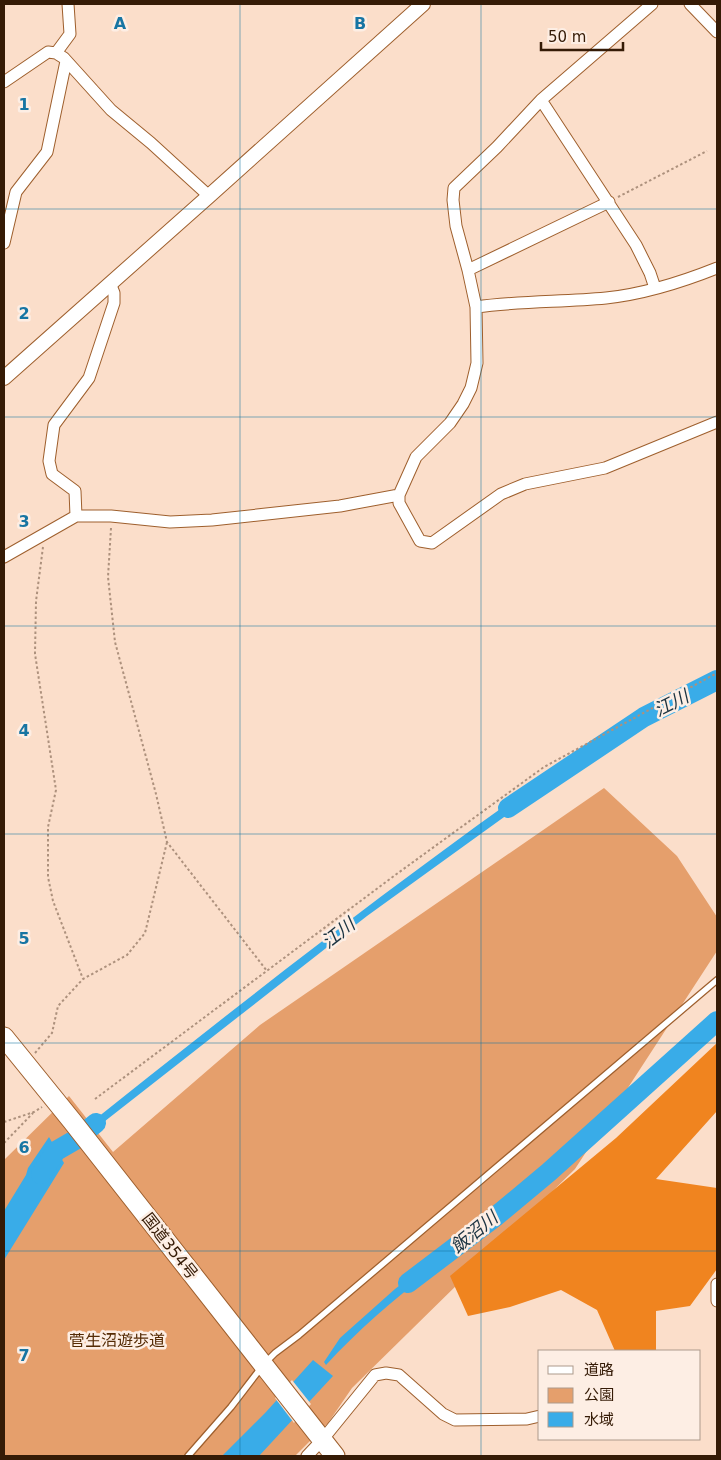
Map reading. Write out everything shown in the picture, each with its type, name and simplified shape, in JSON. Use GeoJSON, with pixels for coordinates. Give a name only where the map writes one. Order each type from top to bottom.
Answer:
{"type":"FeatureCollection","features":[{"type":"Feature","properties":{"kind":"highway","name":"国道354号"},"geometry":{"type":"LineString","coordinates":[[4,1037],[335,1456]]}},
{"type":"Feature","properties":{"kind":"street"},"geometry":{"type":"LineString","coordinates":[[56,53],[70,34],[68,4]]}},
{"type":"Feature","properties":{"kind":"street"},"geometry":{"type":"LineString","coordinates":[[4,378],[423,4]]}},
{"type":"Feature","properties":{"kind":"street"},"geometry":{"type":"LineString","coordinates":[[652,4],[541,100],[497,148],[454,188],[453,200],[456,226],[476,307],[477,363],[463,404],[450,423],[416,457],[399,495],[399,503],[420,541],[432,543],[501,494],[525,484],[605,468],[717,422]]}},
{"type":"Feature","properties":{"kind":"street"},"geometry":{"type":"LineString","coordinates":[[690,4],[717,32]]}},
{"type":"Feature","properties":{"kind":"street"},"geometry":{"type":"LineString","coordinates":[[4,82],[48,52],[56,53],[66,61],[111,110],[210,196]]}},
{"type":"Feature","properties":{"kind":"street"},"geometry":{"type":"LineString","coordinates":[[4,243],[16,192],[47,152],[66,61]]}},
{"type":"Feature","properties":{"kind":"street"},"geometry":{"type":"LineString","coordinates":[[541,100],[636,245],[655,288]]}},
{"type":"Feature","properties":{"kind":"street"},"geometry":{"type":"LineString","coordinates":[[468,270],[609,202]]}},
{"type":"Feature","properties":{"kind":"street"},"geometry":{"type":"LineString","coordinates":[[476,307],[505,303],[608,298],[695,277],[717,268]]}},
{"type":"Feature","properties":{"kind":"street"},"geometry":{"type":"LineString","coordinates":[[76,516],[75,491],[52,474],[49,462],[54,425],[89,378],[114,303],[114,293],[110,283]]}},
{"type":"Feature","properties":{"kind":"street"},"geometry":{"type":"LineString","coordinates":[[4,557],[76,516],[111,516],[170,522],[212,520],[298,509],[340,506],[399,495]]}},
{"type":"Feature","properties":{"kind":"street"},"geometry":{"type":"LineString","coordinates":[[717,1284],[717,1301]]}},
{"type":"Feature","properties":{"kind":"street"},"geometry":{"type":"LineString","coordinates":[[307,1456],[320,1435],[375,1375],[386,1373],[399,1375],[443,1414],[455,1420],[538,1416]]}},
{"type":"Feature","properties":{"kind":"lane"},"geometry":{"type":"LineString","coordinates":[[188,1456],[267,1368],[275,1352],[299,1335],[717,980]]}},
{"type":"Feature","properties":{"kind":"path"},"geometry":{"type":"LineString","coordinates":[[609,202],[707,151]]}},
{"type":"Feature","properties":{"kind":"path"},"geometry":{"type":"LineString","coordinates":[[25,1064],[52,1033],[58,1006],[84,979],[128,955],[145,933],[150,921],[167,842],[115,642],[108,577],[111,516]]}},
{"type":"Feature","properties":{"kind":"path"},"geometry":{"type":"LineString","coordinates":[[44,535],[36,601],[35,654],[56,790],[48,827],[48,877],[53,901],[84,979]]}},
{"type":"Feature","properties":{"kind":"path"},"geometry":{"type":"LineString","coordinates":[[95,1099],[398,873],[544,767],[717,673]]}},
{"type":"Feature","properties":{"kind":"path"},"geometry":{"type":"LineString","coordinates":[[167,842],[268,971]]}},
{"type":"Feature","properties":{"kind":"path"},"geometry":{"type":"LineString","coordinates":[[4,1143],[34,1112],[54,1099]]}},
{"type":"Feature","properties":{"kind":"path"},"geometry":{"type":"LineString","coordinates":[[4,1122],[34,1112]]}},
{"type":"Feature","properties":{"kind":"green space","name":"菅生沼遊歩道"},"geometry":{"type":"Polygon","coordinates":[[[604,788],[677,856],[717,917],[717,951],[575,1169],[352,1388],[328,1423],[295,1456],[4,1456],[4,1160],[69,1096],[113,1152],[260,1025],[604,788]]]}},
{"type":"Feature","properties":{"kind":"shaded area"},"geometry":{"type":"Polygon","coordinates":[[[717,1043],[717,1111],[656,1179],[717,1188],[717,1269],[690,1306],[656,1311],[656,1350],[615,1350],[597,1310],[561,1290],[510,1307],[468,1316],[450,1276],[616,1138],[717,1043]]]}},
{"type":"Feature","properties":{"kind":"water"},"geometry":{"type":"Polygon","coordinates":[[[527,790],[532,797],[367,916],[77,1143],[73,1137],[185,1048],[355,917],[527,790]]]}},
{"type":"Feature","properties":{"kind":"water"},"geometry":{"type":"Polygon","coordinates":[[[49,1137],[64,1163],[4,1260],[4,1211],[26,1175],[28,1168],[49,1137]]]}},
{"type":"Feature","properties":{"kind":"water"},"geometry":{"type":"Polygon","coordinates":[[[427,1265],[431,1271],[376,1316],[326,1365],[324,1362],[340,1338],[395,1289],[427,1265]]]}},
{"type":"Feature","properties":{"kind":"water"},"geometry":{"type":"Polygon","coordinates":[[[313,1360],[333,1376],[259,1456],[222,1456],[266,1412],[313,1360]]]}},
{"type":"Feature","properties":{"kind":"pier"},"geometry":{"type":"Polygon","coordinates":[[[292,1380],[311,1404],[294,1423],[275,1398],[292,1380]]]}},
{"type":"Feature","properties":{"kind":"waterway","name":"江川"},"geometry":{"type":"LineString","coordinates":[[508,808],[644,717],[717,680]]}},
{"type":"Feature","properties":{"kind":"waterway","name":"飯沼川"},"geometry":{"type":"LineString","coordinates":[[408,1283],[495,1217],[549,1172],[717,1021]]}},
{"type":"Feature","properties":{"kind":"waterway","name":"江川"},"geometry":{"type":"LineString","coordinates":[[41,1174],[56,1151],[75,1140],[96,1123]]}}]}
